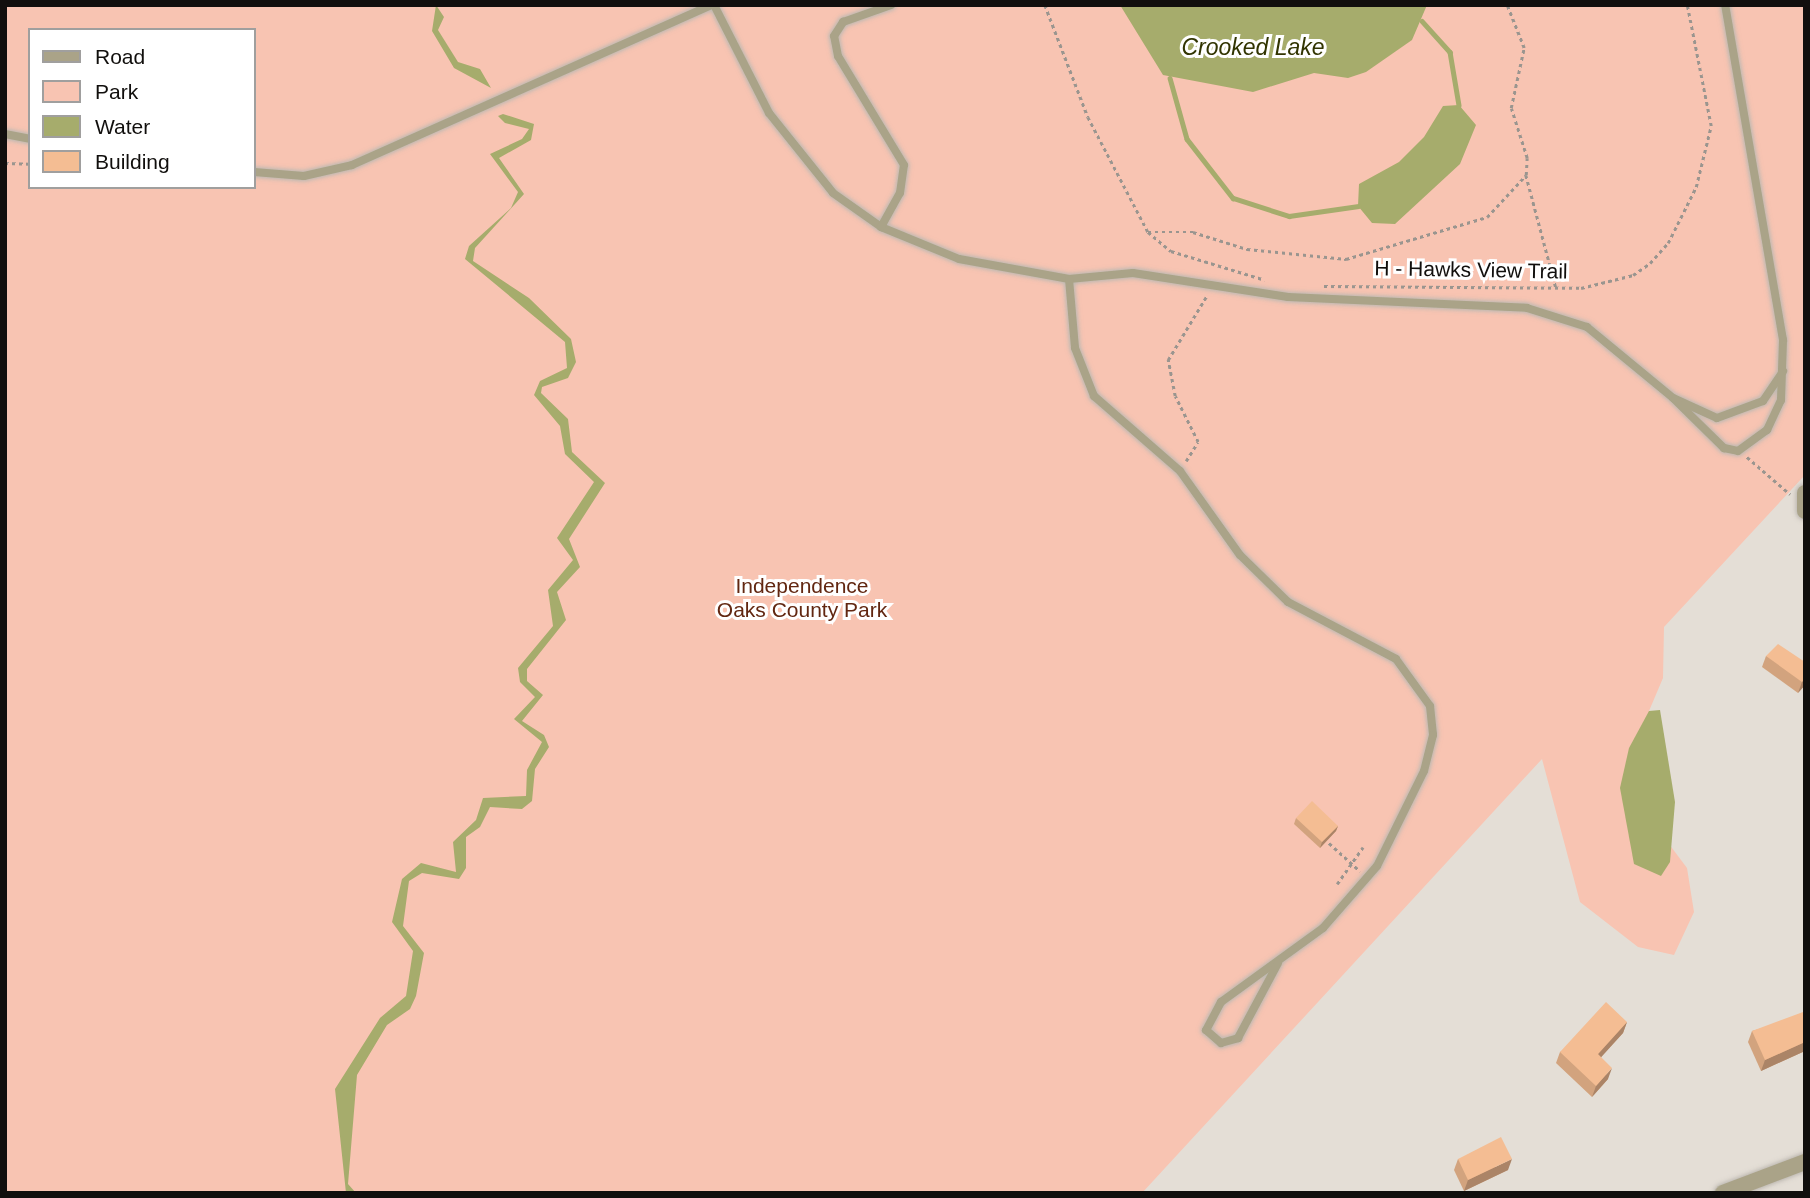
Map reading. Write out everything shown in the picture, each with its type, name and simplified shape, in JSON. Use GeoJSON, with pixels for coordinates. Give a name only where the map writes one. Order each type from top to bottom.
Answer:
{"type":"FeatureCollection","features":[{"type":"Feature","properties":{"kind":"street"},"geometry":{"type":"LineString","coordinates":[[1723,1193],[1805,1161]]}},
{"type":"Feature","properties":{"kind":"lane"},"geometry":{"type":"LineString","coordinates":[[256,172],[304,176],[352,165],[713,5],[769,113],[807,165],[881,227],[959,259],[1069,279],[1145,274],[1288,298],[1527,308],[1587,327],[1673,398],[1724,448],[1738,451],[1767,430],[1781,400],[1783,371],[1725,5]]}},
{"type":"Feature","properties":{"kind":"lane"},"geometry":{"type":"LineString","coordinates":[[881,227],[900,193],[904,164],[838,56],[834,36],[843,23],[891,5]]}},
{"type":"Feature","properties":{"kind":"lane"},"geometry":{"type":"LineString","coordinates":[[5,134],[28,139]]}},
{"type":"Feature","properties":{"kind":"lane"},"geometry":{"type":"LineString","coordinates":[[1069,279],[1075,348],[1094,396],[1177,469],[1240,555],[1288,602],[1396,659],[1430,706],[1433,735],[1424,771],[1368,878],[1323,928],[1221,1002],[1206,1030],[1222,1043],[1238,1038],[1278,963]]}},
{"type":"Feature","properties":{"kind":"lane"},"geometry":{"type":"LineString","coordinates":[[1673,398],[1703,415],[1732,417],[1763,401],[1783,371]]}},
{"type":"Feature","properties":{"kind":"path"},"geometry":{"type":"LineString","coordinates":[[1045,5],[1088,117],[1148,232],[1171,251],[1218,268],[1271,281]]}},
{"type":"Feature","properties":{"kind":"path"},"geometry":{"type":"LineString","coordinates":[[1507,5],[1524,48],[1511,108],[1527,158],[1526,175],[1557,289]]}},
{"type":"Feature","properties":{"kind":"path","name":"H - Hawks View Trail"},"geometry":{"type":"LineString","coordinates":[[1309,286],[1557,289],[1612,282],[1650,262],[1668,243],[1696,187],[1711,126],[1687,5]]}},
{"type":"Feature","properties":{"kind":"path"},"geometry":{"type":"LineString","coordinates":[[5,163],[28,164]]}},
{"type":"Feature","properties":{"kind":"path"},"geometry":{"type":"LineString","coordinates":[[1148,232],[1193,232],[1247,249],[1346,259],[1487,217],[1526,175]]}},
{"type":"Feature","properties":{"kind":"path"},"geometry":{"type":"LineString","coordinates":[[1214,277],[1218,268]]}},
{"type":"Feature","properties":{"kind":"path"},"geometry":{"type":"LineString","coordinates":[[1177,469],[1198,442],[1175,396],[1168,360],[1211,287]]}},
{"type":"Feature","properties":{"kind":"path"},"geometry":{"type":"LineString","coordinates":[[1738,451],[1804,503]]}},
{"type":"Feature","properties":{"kind":"path"},"geometry":{"type":"LineString","coordinates":[[1329,843],[1368,878]]}},
{"type":"Feature","properties":{"kind":"path"},"geometry":{"type":"LineString","coordinates":[[1336,884],[1363,847]]}},
{"type":"Feature","properties":{"kind":"green space","name":"Independence Oaks County Park"},"geometry":{"type":"Polygon","coordinates":[[[5,5],[1805,5],[1805,475],[1664,627],[1663,678],[1649,711],[1669,862],[1669,844],[1687,868],[1694,912],[1674,955],[1638,947],[1580,902],[1542,759],[1142,1193],[5,1193],[5,5]]]}},
{"type":"Feature","properties":{"kind":"water"},"geometry":{"type":"Polygon","coordinates":[[[436,5],[444,17],[438,30],[458,62],[480,69],[491,88],[454,68],[432,31],[436,5]]]}},
{"type":"Feature","properties":{"kind":"water","name":"Crooked Lake"},"geometry":{"type":"Polygon","coordinates":[[[1120,5],[1427,5],[1412,40],[1366,72],[1348,78],[1314,73],[1253,92],[1163,75],[1120,5]]]}},
{"type":"Feature","properties":{"kind":"water"},"geometry":{"type":"Polygon","coordinates":[[[1459,105],[1476,125],[1460,164],[1395,224],[1372,223],[1358,206],[1359,184],[1399,162],[1424,137],[1443,106],[1459,105]]]}},
{"type":"Feature","properties":{"kind":"water"},"geometry":{"type":"Polygon","coordinates":[[[503,114],[534,124],[531,140],[499,158],[524,194],[475,248],[473,261],[529,298],[571,339],[576,362],[568,378],[542,387],[541,393],[568,419],[572,452],[605,483],[569,539],[580,567],[557,592],[566,620],[527,669],[527,681],[543,695],[522,721],[544,735],[549,747],[535,769],[532,801],[522,809],[490,807],[480,827],[466,837],[466,868],[459,879],[422,873],[409,881],[403,926],[424,953],[416,996],[410,1009],[387,1025],[357,1075],[348,1184],[356,1193],[346,1193],[335,1089],[380,1018],[406,996],[413,951],[392,922],[402,879],[421,863],[456,872],[453,842],[476,820],[483,798],[526,796],[527,770],[542,742],[514,719],[535,697],[520,682],[518,668],[553,626],[548,590],[573,560],[557,538],[594,482],[565,454],[560,426],[534,395],[540,381],[567,368],[565,342],[465,259],[469,246],[511,208],[518,192],[490,154],[522,139],[529,129],[505,123],[498,116],[503,114]]]}},
{"type":"Feature","properties":{"kind":"water"},"geometry":{"type":"Polygon","coordinates":[[[1660,710],[1675,802],[1670,862],[1661,876],[1634,864],[1620,788],[1629,748],[1649,711],[1660,710]]]}},
{"type":"Feature","properties":{"kind":"building"},"geometry":{"type":"Polygon","coordinates":[[[1778,644],[1805,662],[1805,678],[1802,682],[1766,656],[1778,644]]]}},
{"type":"Feature","properties":{"kind":"building"},"geometry":{"type":"Polygon","coordinates":[[[1312,801],[1338,826],[1322,842],[1296,818],[1312,801]]]}},
{"type":"Feature","properties":{"kind":"building"},"geometry":{"type":"Polygon","coordinates":[[[1606,1002],[1627,1022],[1598,1054],[1612,1068],[1596,1086],[1560,1052],[1606,1002]]]}},
{"type":"Feature","properties":{"kind":"building"},"geometry":{"type":"Polygon","coordinates":[[[1803,1012],[1805,1042],[1765,1060],[1752,1031],[1803,1012]]]}},
{"type":"Feature","properties":{"kind":"building"},"geometry":{"type":"Polygon","coordinates":[[[1501,1137],[1512,1159],[1468,1180],[1458,1159],[1501,1137]]]}},
{"type":"Feature","properties":{"kind":"waterway"},"geometry":{"type":"LineString","coordinates":[[1422,21],[1450,52],[1459,105]]}},
{"type":"Feature","properties":{"kind":"waterway"},"geometry":{"type":"LineString","coordinates":[[1170,78],[1187,139],[1233,198],[1289,216],[1358,206]]}}]}
